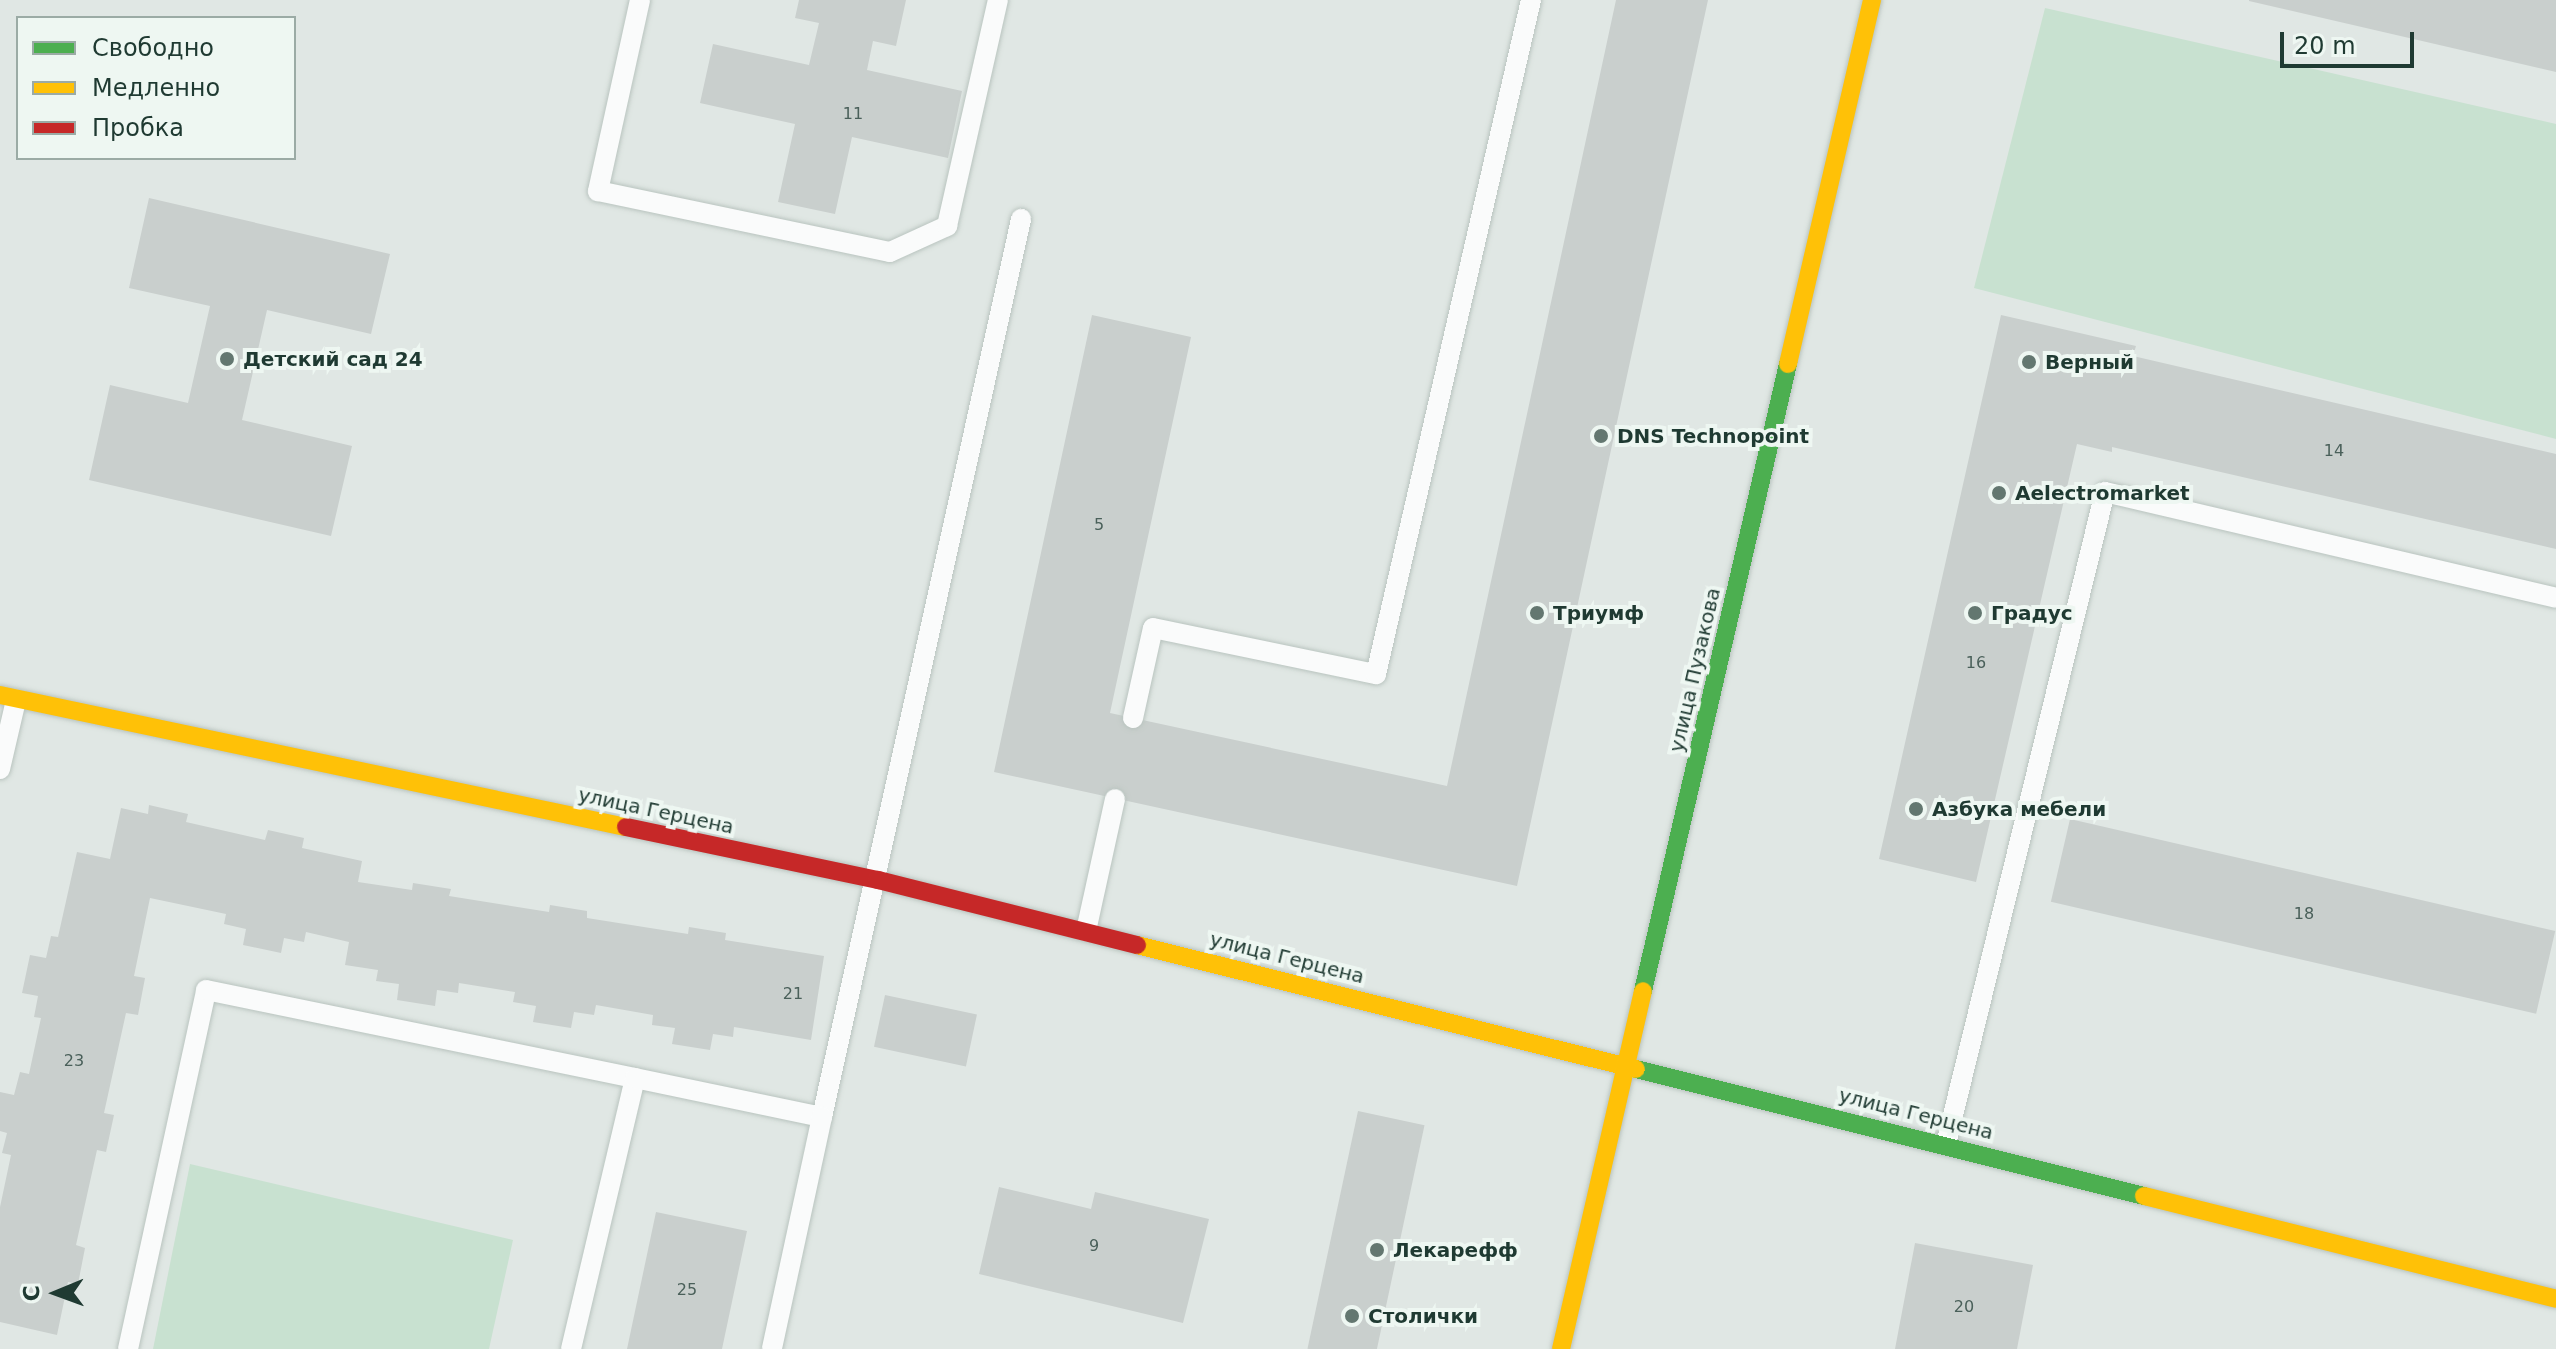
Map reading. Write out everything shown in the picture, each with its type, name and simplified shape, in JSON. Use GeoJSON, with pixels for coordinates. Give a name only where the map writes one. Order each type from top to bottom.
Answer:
{"type":"FeatureCollection","features":[{"type":"Feature","properties":{"kind":"street","name":"улица Пузакова"},"geometry":{"type":"LineString","coordinates":[[1561,1349],[1872,0]]}},
{"type":"Feature","properties":{"kind":"street","name":"улица Герцена"},"geometry":{"type":"LineString","coordinates":[[8,698],[878,880],[1626,1064],[2556,1299]]}},
{"type":"Feature","properties":{"kind":"lane"},"geometry":{"type":"LineString","coordinates":[[640,0],[598,191],[890,252],[947,226],[998,0]]}},
{"type":"Feature","properties":{"kind":"lane"},"geometry":{"type":"LineString","coordinates":[[1133,718],[1153,628],[1376,674],[1531,0]]}},
{"type":"Feature","properties":{"kind":"lane"},"geometry":{"type":"LineString","coordinates":[[772,1349],[878,880],[1021,219]]}},
{"type":"Feature","properties":{"kind":"lane"},"geometry":{"type":"LineString","coordinates":[[1946,1144],[2105,492],[2556,598]]}},
{"type":"Feature","properties":{"kind":"lane"},"geometry":{"type":"LineString","coordinates":[[0,769],[8,698]]}},
{"type":"Feature","properties":{"kind":"lane"},"geometry":{"type":"LineString","coordinates":[[1086,931],[1115,799]]}},
{"type":"Feature","properties":{"kind":"lane"},"geometry":{"type":"LineString","coordinates":[[128,1349],[206,990],[822,1117]]}},
{"type":"Feature","properties":{"kind":"lane"},"geometry":{"type":"LineString","coordinates":[[571,1349],[635,1078]]}},
{"type":"Feature","properties":{"kind":"green space"},"geometry":{"type":"Polygon","coordinates":[[[2045,8],[2556,124],[2556,439],[1974,288],[2045,8]]]}},
{"type":"Feature","properties":{"kind":"green space"},"geometry":{"type":"Polygon","coordinates":[[[190,1164],[513,1240],[489,1349],[153,1349],[190,1164]]]}},
{"type":"Feature","properties":{"kind":"building"},"geometry":{"type":"Polygon","coordinates":[[[799,0],[906,0],[896,46],[873,41],[867,70],[962,91],[948,158],[852,137],[835,214],[778,202],[795,124],[700,103],[713,44],[809,65],[819,23],[795,18],[799,0]]]}},
{"type":"Feature","properties":{"kind":"building"},"geometry":{"type":"Polygon","coordinates":[[[1616,0],[1708,0],[1517,886],[994,772],[1092,315],[1191,337],[1110,713],[1447,786],[1616,0]]]}},
{"type":"Feature","properties":{"kind":"building"},"geometry":{"type":"Polygon","coordinates":[[[2556,0],[2556,72],[2249,1],[2556,0]]]}},
{"type":"Feature","properties":{"kind":"building","name":"Детский сад 24"},"geometry":{"type":"Polygon","coordinates":[[[149,198],[390,254],[371,334],[267,310],[242,420],[352,446],[331,536],[89,480],[110,385],[188,403],[210,306],[129,288],[149,198]]]}},
{"type":"Feature","properties":{"kind":"building"},"geometry":{"type":"Polygon","coordinates":[[[2001,315],[2136,346],[2133,356],[2556,454],[2556,549],[2112,447],[2112,452],[2077,444],[1976,882],[1879,859],[2001,315]]]}},
{"type":"Feature","properties":{"kind":"building"},"geometry":{"type":"Polygon","coordinates":[[[149,805],[188,814],[186,822],[265,840],[268,830],[304,838],[302,848],[362,861],[358,882],[412,890],[413,883],[451,889],[449,896],[549,912],[550,905],[587,911],[587,918],[688,934],[689,927],[726,933],[725,940],[824,956],[811,1040],[734,1027],[733,1037],[713,1034],[710,1050],[672,1044],[675,1028],[652,1025],[653,1015],[596,1005],[594,1015],[574,1012],[571,1028],[533,1022],[536,1006],[513,1002],[515,992],[459,983],[458,993],[437,990],[435,1006],[397,1000],[399,984],[376,981],[378,970],[345,965],[349,942],[306,932],[304,942],[284,938],[281,953],[243,945],[246,929],[224,924],[226,914],[150,898],[134,976],[145,978],[138,1015],[126,1013],[104,1113],[114,1115],[106,1152],[97,1150],[76,1245],[85,1248],[78,1284],[68,1282],[57,1335],[0,1322],[0,1207],[11,1155],[2,1153],[7,1133],[0,1131],[0,1092],[14,1095],[20,1072],[29,1074],[41,1018],[34,1017],[38,996],[22,993],[30,955],[46,958],[51,936],[58,937],[77,852],[110,859],[121,808],[148,814],[149,805]]]}},
{"type":"Feature","properties":{"kind":"building"},"geometry":{"type":"Polygon","coordinates":[[[2070,819],[2555,931],[2536,1014],[2051,902],[2070,819]]]}},
{"type":"Feature","properties":{"kind":"building"},"geometry":{"type":"Polygon","coordinates":[[[885,995],[977,1015],[966,1066],[874,1047],[885,995]]]}},
{"type":"Feature","properties":{"kind":"building"},"geometry":{"type":"Polygon","coordinates":[[[1358,1111],[1425,1125],[1377,1349],[1307,1349],[1358,1111]]]}},
{"type":"Feature","properties":{"kind":"building"},"geometry":{"type":"Polygon","coordinates":[[[999,1187],[1091,1209],[1095,1192],[1209,1219],[1183,1323],[979,1274],[999,1187]]]}},
{"type":"Feature","properties":{"kind":"building"},"geometry":{"type":"Polygon","coordinates":[[[656,1212],[747,1231],[722,1349],[627,1349],[656,1212]]]}},
{"type":"Feature","properties":{"kind":"building"},"geometry":{"type":"Polygon","coordinates":[[[1915,1243],[2033,1265],[2017,1349],[1895,1349],[1915,1243]]]}},
{"type":"Feature","properties":{"kind":"traffic: fast"},"geometry":{"type":"LineString","coordinates":[[1643,991],[1788,364]]}},
{"type":"Feature","properties":{"kind":"traffic: fast"},"geometry":{"type":"LineString","coordinates":[[1636,1069],[2144,1196]]}},
{"type":"Feature","properties":{"kind":"traffic: slow"},"geometry":{"type":"LineString","coordinates":[[1788,364],[1872,0]]}},
{"type":"Feature","properties":{"kind":"traffic: slow"},"geometry":{"type":"LineString","coordinates":[[0,695],[626,827]]}},
{"type":"Feature","properties":{"kind":"traffic: slow"},"geometry":{"type":"LineString","coordinates":[[1137,945],[1636,1069]]}},
{"type":"Feature","properties":{"kind":"traffic: slow"},"geometry":{"type":"LineString","coordinates":[[1561,1349],[1643,991]]}},
{"type":"Feature","properties":{"kind":"traffic: slow"},"geometry":{"type":"LineString","coordinates":[[2144,1196],[2556,1299]]}},
{"type":"Feature","properties":{"kind":"traffic: jam"},"geometry":{"type":"LineString","coordinates":[[626,827],[878,880],[1137,945]]}},
{"type":"Feature","properties":{"kind":"place","name":"Детский сад 24"},"geometry":{"type":"Point","coordinates":[227,359]}},
{"type":"Feature","properties":{"kind":"place","name":"Верный"},"geometry":{"type":"Point","coordinates":[2029,362]}},
{"type":"Feature","properties":{"kind":"place","name":"DNS Technopoint"},"geometry":{"type":"Point","coordinates":[1601,436]}},
{"type":"Feature","properties":{"kind":"place","name":"Aelectromarket"},"geometry":{"type":"Point","coordinates":[1999,493]}},
{"type":"Feature","properties":{"kind":"place","name":"Триумф"},"geometry":{"type":"Point","coordinates":[1537,613]}},
{"type":"Feature","properties":{"kind":"place","name":"Градус"},"geometry":{"type":"Point","coordinates":[1975,613]}},
{"type":"Feature","properties":{"kind":"place","name":"Азбука мебели"},"geometry":{"type":"Point","coordinates":[1916,809]}},
{"type":"Feature","properties":{"kind":"place","name":"Лекарефф"},"geometry":{"type":"Point","coordinates":[1377,1250]}},
{"type":"Feature","properties":{"kind":"place","name":"Столички"},"geometry":{"type":"Point","coordinates":[1352,1316]}}]}
